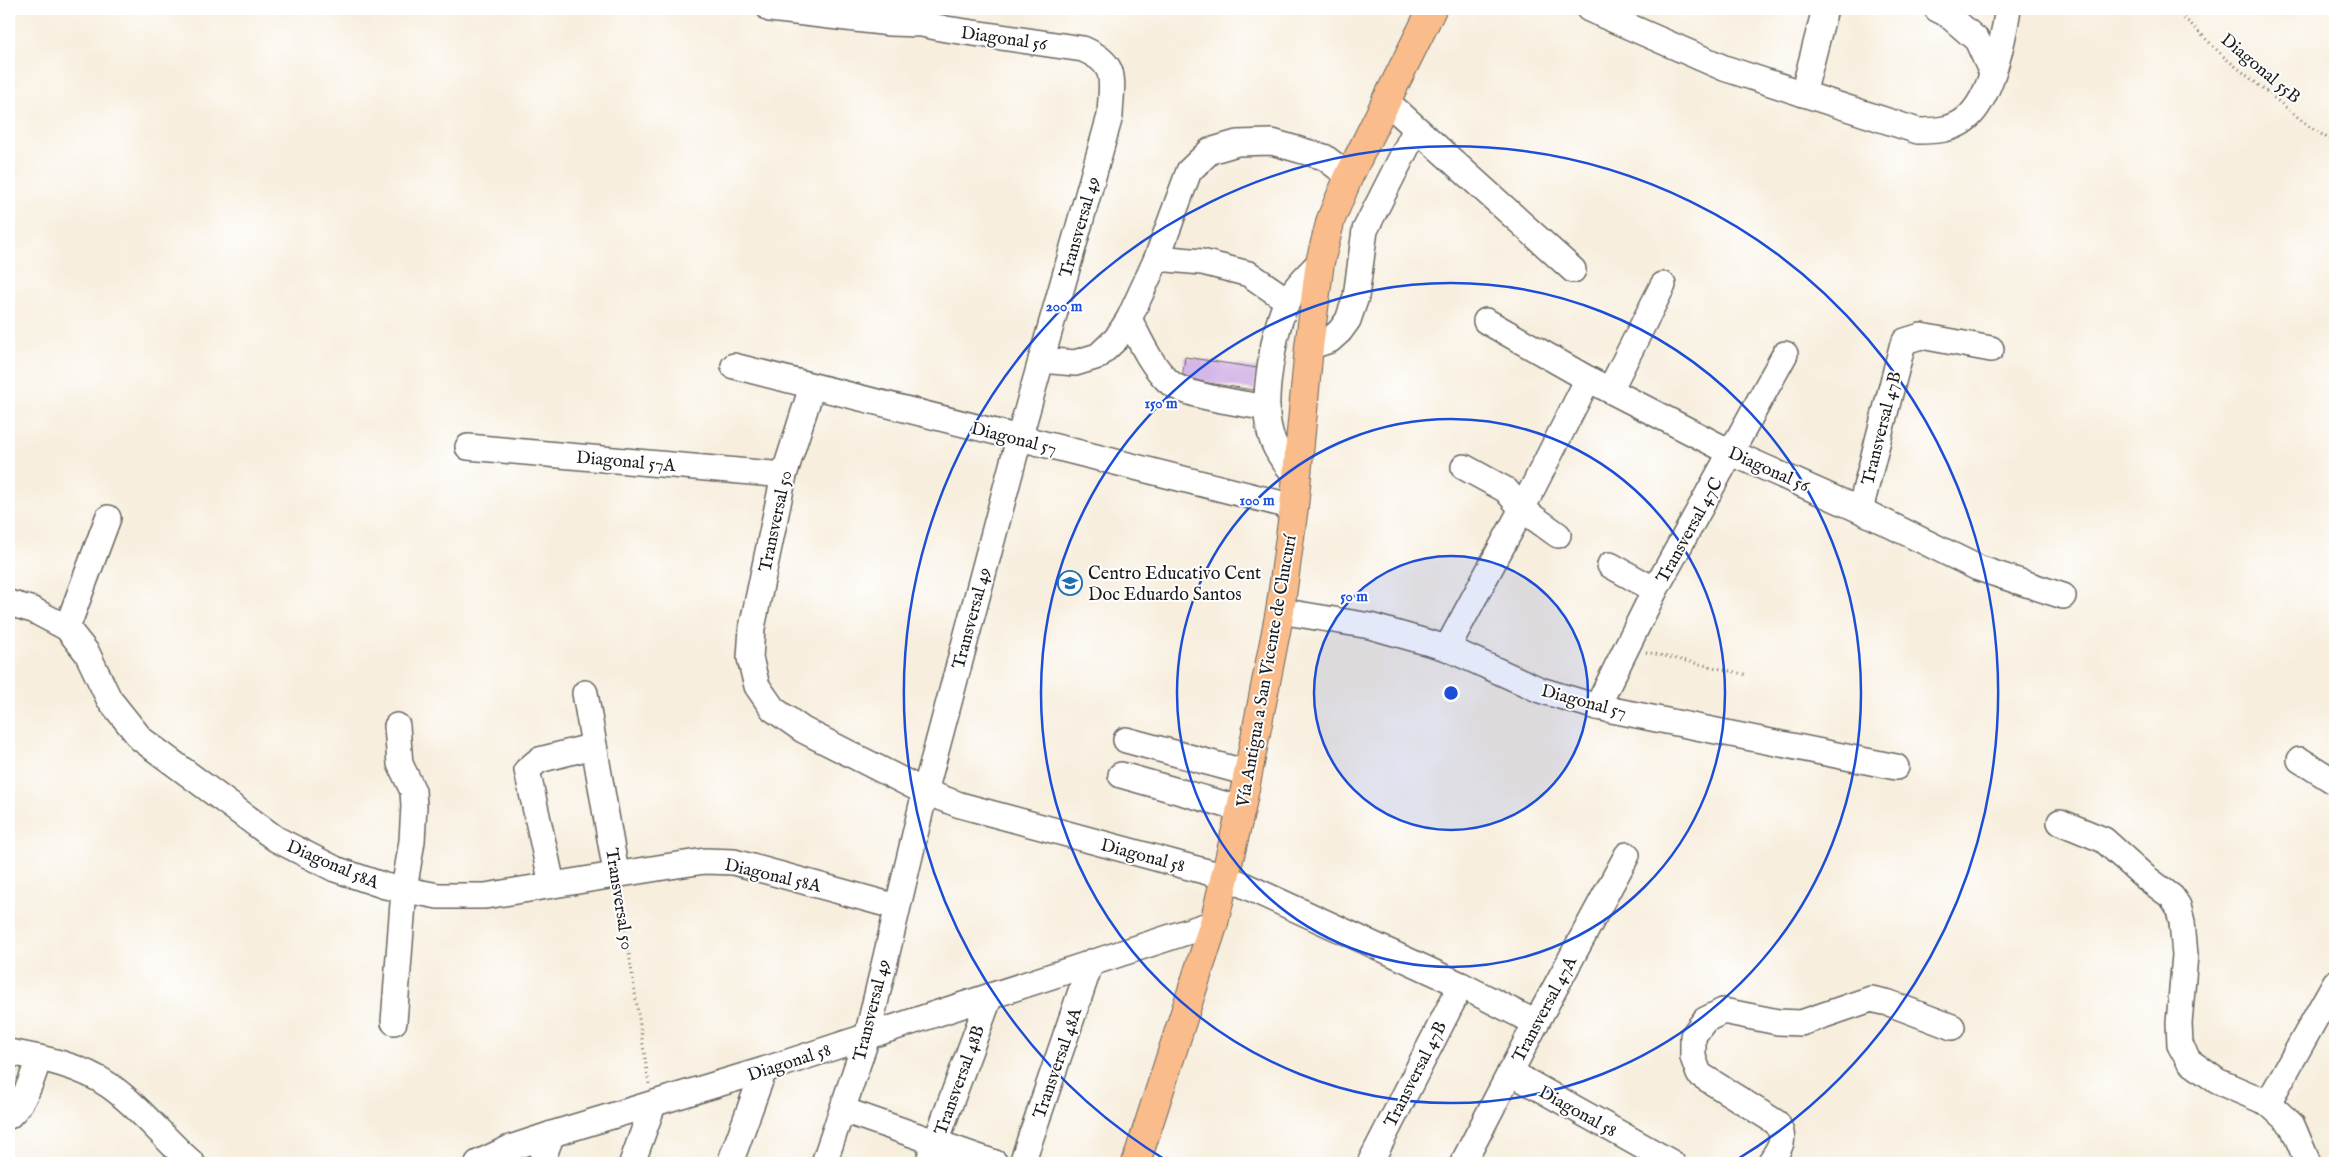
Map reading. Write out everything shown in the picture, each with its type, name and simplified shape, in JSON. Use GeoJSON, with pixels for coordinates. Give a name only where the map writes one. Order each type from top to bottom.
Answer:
{"type":"FeatureCollection","features":[{"type":"Feature","properties":{"kind":"main road","name":"Vía Antigua a San Vicente de Chucurí"},"geometry":{"type":"LineString","coordinates":[[1136,1163],[1214,923],[1241,809],[1280,611],[1298,477],[1309,347],[1320,262],[1332,219],[1349,176],[1385,100],[1432,9]]}},
{"type":"Feature","properties":{"kind":"street","name":"Diagonal 56"},"geometry":{"type":"LineString","coordinates":[[770,9],[890,24],[916,16],[946,30],[1083,49],[1100,57],[1111,71]]}},
{"type":"Feature","properties":{"kind":"street"},"geometry":{"type":"LineString","coordinates":[[1590,9],[1724,68],[1918,131],[1942,130],[1965,120],[1981,103],[1992,73],[2008,9]]}},
{"type":"Feature","properties":{"kind":"street"},"geometry":{"type":"LineString","coordinates":[[1803,94],[1825,9]]}},
{"type":"Feature","properties":{"kind":"street"},"geometry":{"type":"LineString","coordinates":[[1936,9],[1947,14],[1977,40],[1992,73]]}},
{"type":"Feature","properties":{"kind":"street","name":"Transversal 49"},"geometry":{"type":"LineString","coordinates":[[824,1163],[867,1037],[925,792],[1019,439],[1110,116],[1111,71]]}},
{"type":"Feature","properties":{"kind":"street"},"geometry":{"type":"LineString","coordinates":[[1385,100],[1572,270]]}},
{"type":"Feature","properties":{"kind":"street"},"geometry":{"type":"LineString","coordinates":[[1309,347],[1330,340],[1348,320],[1356,297],[1365,230],[1416,129]]}},
{"type":"Feature","properties":{"kind":"street"},"geometry":{"type":"LineString","coordinates":[[1042,360],[1075,363],[1098,356],[1116,339],[1129,319],[1158,258],[1189,171],[1210,151],[1237,143],[1272,142],[1324,156],[1349,176]]}},
{"type":"Feature","properties":{"kind":"street"},"geometry":{"type":"LineString","coordinates":[[1158,258],[1202,262],[1249,274],[1288,301]]}},
{"type":"Feature","properties":{"kind":"street"},"geometry":{"type":"LineString","coordinates":[[1298,477],[1283,461],[1274,446],[1268,428],[1267,408],[1273,350],[1279,322],[1288,301],[1297,287],[1320,262]]}},
{"type":"Feature","properties":{"kind":"street"},"geometry":{"type":"LineString","coordinates":[[1610,390],[1663,285]]}},
{"type":"Feature","properties":{"kind":"street"},"geometry":{"type":"LineString","coordinates":[[1129,319],[1153,364],[1169,382],[1187,392],[1267,408]]}},
{"type":"Feature","properties":{"kind":"street","name":"Diagonal 56"},"geometry":{"type":"LineString","coordinates":[[1486,321],[1588,379],[1732,453],[1860,510],[1978,568],[2063,596]]}},
{"type":"Feature","properties":{"kind":"street","name":"Transversal 47B"},"geometry":{"type":"LineString","coordinates":[[1860,510],[1902,347],[1906,341],[1921,336],[1991,349]]}},
{"type":"Feature","properties":{"kind":"street","name":"Transversal 47C"},"geometry":{"type":"LineString","coordinates":[[1597,707],[1629,646],[1655,590],[1785,354]]}},
{"type":"Feature","properties":{"kind":"street","name":"Diagonal 57"},"geometry":{"type":"LineString","coordinates":[[734,366],[1019,439],[1294,506]]}},
{"type":"Feature","properties":{"kind":"street"},"geometry":{"type":"LineString","coordinates":[[1447,648],[1522,509],[1588,379]]}},
{"type":"Feature","properties":{"kind":"street","name":"Transversal 50"},"geometry":{"type":"LineString","coordinates":[[757,686],[750,658],[752,628],[784,476],[812,387]]}},
{"type":"Feature","properties":{"kind":"street","name":"Diagonal 57A"},"geometry":{"type":"LineString","coordinates":[[468,447],[784,476]]}},
{"type":"Feature","properties":{"kind":"street"},"geometry":{"type":"LineString","coordinates":[[1464,467],[1506,490],[1522,509],[1558,535]]}},
{"type":"Feature","properties":{"kind":"street"},"geometry":{"type":"LineString","coordinates":[[67,628],[108,518]]}},
{"type":"Feature","properties":{"kind":"street"},"geometry":{"type":"LineString","coordinates":[[1610,565],[1655,590]]}},
{"type":"Feature","properties":{"kind":"street","name":"Diagonal 58A"},"geometry":{"type":"LineString","coordinates":[[9,603],[33,610],[67,628],[87,653],[109,699],[142,739],[276,839],[335,869],[385,886],[404,890],[438,896],[485,896],[616,873],[705,861],[734,862],[897,907]]}},
{"type":"Feature","properties":{"kind":"street","name":"Diagonal 57"},"geometry":{"type":"LineString","coordinates":[[1280,611],[1370,626],[1447,648],[1540,690],[1597,707],[1896,767]]}},
{"type":"Feature","properties":{"kind":"street","name":"Diagonal 58"},"geometry":{"type":"LineString","coordinates":[[757,686],[772,709],[804,730],[925,792],[960,805],[1226,877],[1461,985],[1536,1023]]}},
{"type":"Feature","properties":{"kind":"street","name":"Transversal 50"},"geometry":{"type":"LineString","coordinates":[[585,693],[616,873]]}},
{"type":"Feature","properties":{"kind":"street"},"geometry":{"type":"LineString","coordinates":[[394,1022],[404,890],[412,842],[413,791],[400,764],[397,726]]}},
{"type":"Feature","properties":{"kind":"street"},"geometry":{"type":"LineString","coordinates":[[1126,740],[1248,773]]}},
{"type":"Feature","properties":{"kind":"street"},"geometry":{"type":"LineString","coordinates":[[552,884],[527,770],[540,760],[594,746]]}},
{"type":"Feature","properties":{"kind":"street"},"geometry":{"type":"LineString","coordinates":[[2300,760],[2335,782]]}},
{"type":"Feature","properties":{"kind":"street"},"geometry":{"type":"LineString","coordinates":[[1122,775],[1241,809]]}},
{"type":"Feature","properties":{"kind":"street"},"geometry":{"type":"LineString","coordinates":[[2060,822],[2104,840],[2145,877],[2172,897],[2178,906],[2182,922],[2185,955],[2179,1023],[2180,1044],[2189,1061],[2217,1081],[2268,1104],[2292,1125],[2308,1163]]}},
{"type":"Feature","properties":{"kind":"street","name":"Transversal 47A"},"geometry":{"type":"LineString","coordinates":[[1463,1163],[1627,855]]}},
{"type":"Feature","properties":{"kind":"street","name":"Diagonal 58"},"geometry":{"type":"LineString","coordinates":[[478,1163],[510,1148],[552,1134],[764,1070],[1214,923]]}},
{"type":"Feature","properties":{"kind":"street","name":"Transversal 48A"},"geometry":{"type":"LineString","coordinates":[[1022,1163],[1091,962]]}},
{"type":"Feature","properties":{"kind":"street"},"geometry":{"type":"LineString","coordinates":[[2268,1104],[2335,984]]}},
{"type":"Feature","properties":{"kind":"street","name":"Transversal 47B"},"geometry":{"type":"LineString","coordinates":[[1370,1163],[1461,985]]}},
{"type":"Feature","properties":{"kind":"street","name":"Transversal 48B"},"geometry":{"type":"LineString","coordinates":[[932,1153],[990,996]]}},
{"type":"Feature","properties":{"kind":"street"},"geometry":{"type":"LineString","coordinates":[[1770,1163],[1782,1142],[1781,1130],[1777,1123],[1699,1074],[1693,1057],[1694,1036],[1705,1020],[1723,1011],[1778,1022],[1802,1023],[1871,999],[1889,1003],[1952,1027]]}},
{"type":"Feature","properties":{"kind":"street"},"geometry":{"type":"LineString","coordinates":[[9,1052],[73,1068],[110,1086],[147,1118],[192,1163]]}},
{"type":"Feature","properties":{"kind":"street"},"geometry":{"type":"LineString","coordinates":[[9,1116],[18,1108],[26,1095],[39,1058]]}},
{"type":"Feature","properties":{"kind":"street"},"geometry":{"type":"LineString","coordinates":[[730,1163],[764,1070]]}},
{"type":"Feature","properties":{"kind":"street","name":"Diagonal 58"},"geometry":{"type":"LineString","coordinates":[[1510,1072],[1662,1161]]}},
{"type":"Feature","properties":{"kind":"street"},"geometry":{"type":"LineString","coordinates":[[632,1163],[652,1105]]}},
{"type":"Feature","properties":{"kind":"street"},"geometry":{"type":"LineString","coordinates":[[843,1110],[932,1153],[995,1163]]}},
{"type":"Feature","properties":{"kind":"street"},"geometry":{"type":"LineString","coordinates":[[541,1163],[552,1134]]}},
{"type":"Feature","properties":{"kind":"path","name":"Diagonal 55B"},"geometry":{"type":"LineString","coordinates":[[2172,9],[2191,24],[2224,57],[2310,127],[2335,143]]}},
{"type":"Feature","properties":{"kind":"path"},"geometry":{"type":"LineString","coordinates":[[1629,646],[1655,655],[1748,675]]}},
{"type":"Feature","properties":{"kind":"path","name":"Transversal 50"},"geometry":{"type":"LineString","coordinates":[[616,873],[652,1105]]}},
{"type":"Feature","properties":{"kind":"building"},"geometry":{"type":"Polygon","coordinates":[[[1185,357],[1257,368],[1254,390],[1182,379],[1185,357]]]}},
{"type":"Feature","properties":{"kind":"place","name":"Centro Educativo Cent Doc Eduardo Santos"},"geometry":{"type":"Point","coordinates":[1070,583]}}]}
